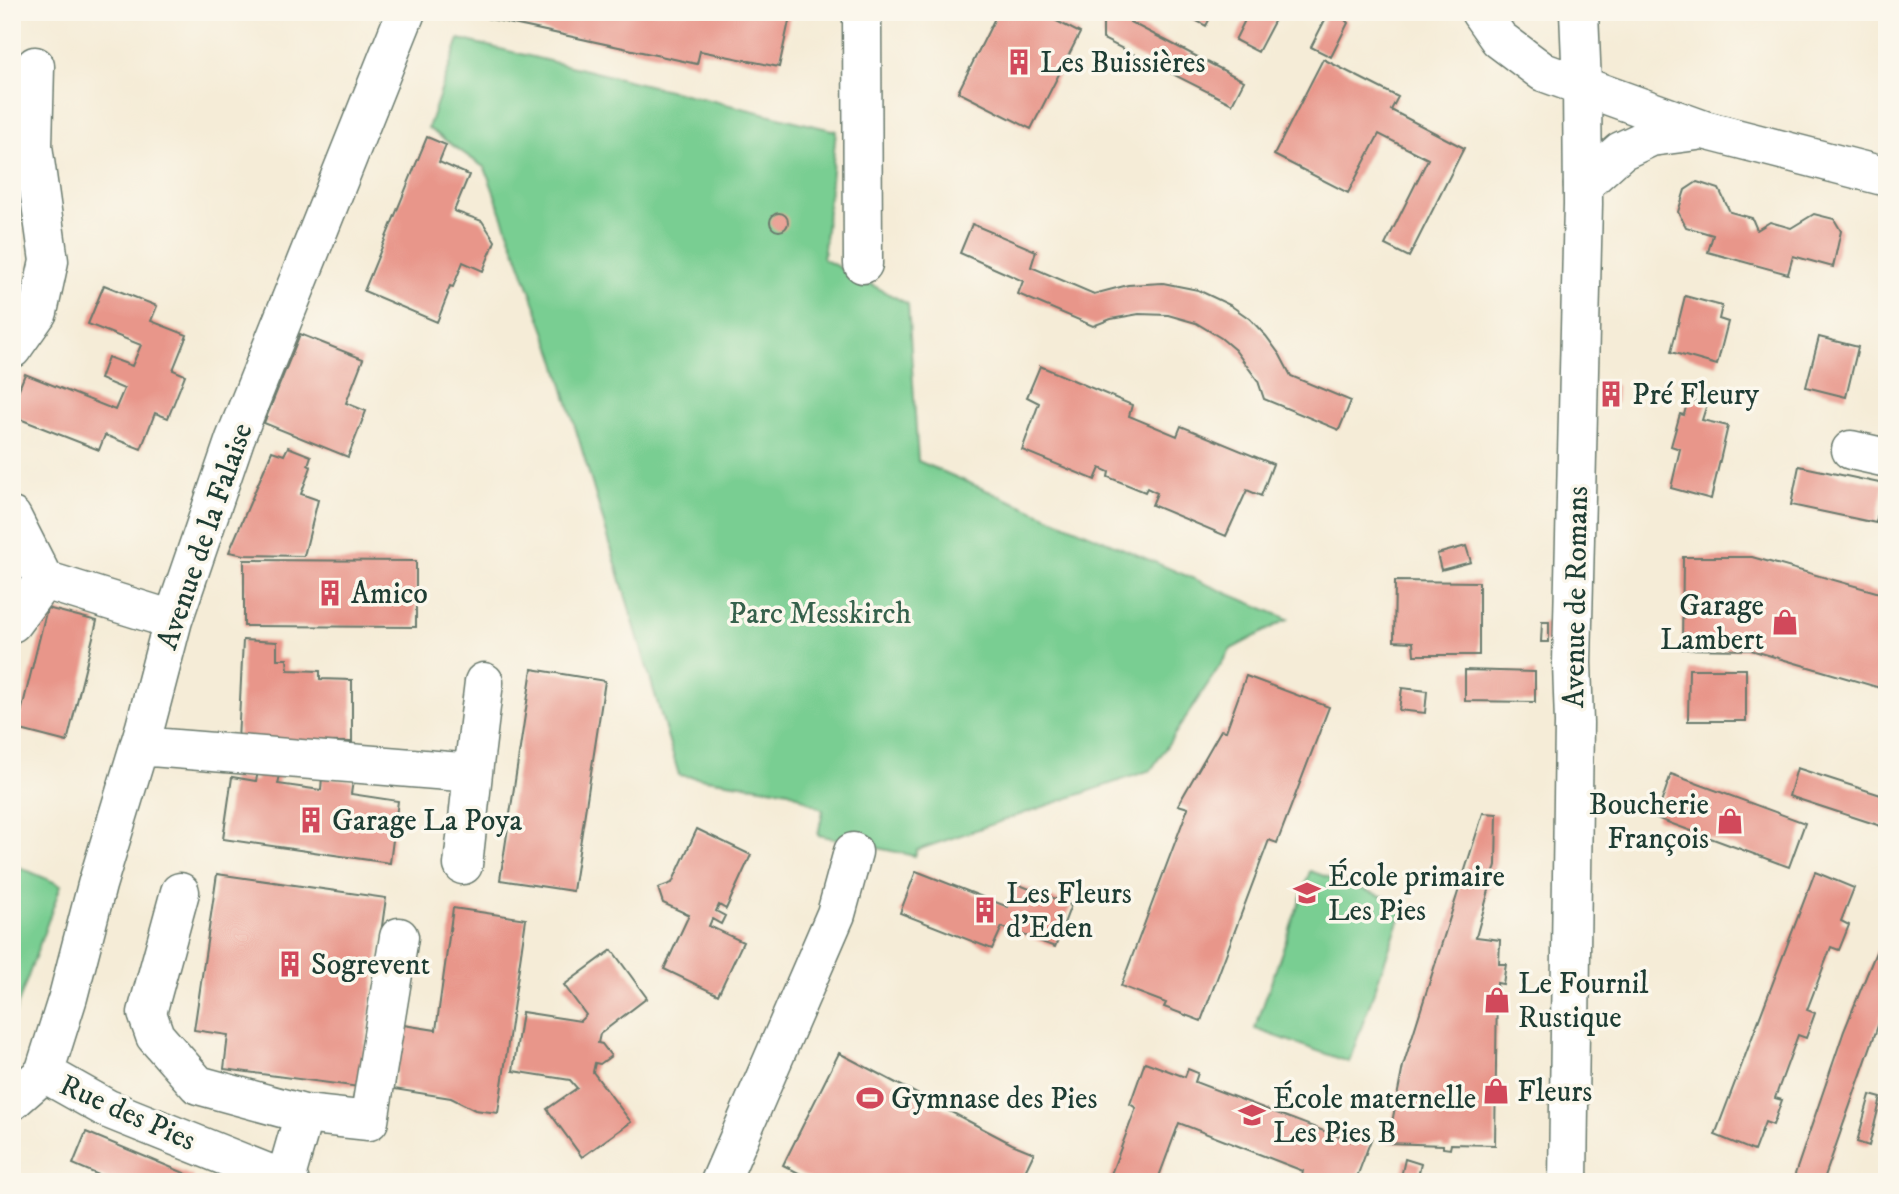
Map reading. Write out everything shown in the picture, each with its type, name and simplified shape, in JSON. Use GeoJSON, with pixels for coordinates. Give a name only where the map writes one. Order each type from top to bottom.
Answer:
{"type":"FeatureCollection","features":[{"type":"Feature","properties":{"kind":"street","name":"Avenue de la Falaise"},"geometry":{"type":"LineString","coordinates":[[44,1073],[68,997],[97,885],[173,620],[235,439],[405,12]]}},
{"type":"Feature","properties":{"kind":"street"},"geometry":{"type":"LineString","coordinates":[[862,12],[863,264]]}},
{"type":"Feature","properties":{"kind":"street"},"geometry":{"type":"LineString","coordinates":[[1480,12],[1499,39],[1543,72],[1704,130],[1887,177]]}},
{"type":"Feature","properties":{"kind":"street"},"geometry":{"type":"LineString","coordinates":[[1494,12],[1545,44],[1582,85]]}},
{"type":"Feature","properties":{"kind":"street","name":"Avenue de Romans"},"geometry":{"type":"LineString","coordinates":[[1568,1182],[1574,723],[1572,663],[1583,185],[1578,12]]}},
{"type":"Feature","properties":{"kind":"street"},"geometry":{"type":"LineString","coordinates":[[12,349],[38,312],[49,261],[33,146],[35,66]]}},
{"type":"Feature","properties":{"kind":"street"},"geometry":{"type":"LineString","coordinates":[[1583,185],[1621,151],[1651,137],[1704,130]]}},
{"type":"Feature","properties":{"kind":"street"},"geometry":{"type":"LineString","coordinates":[[12,517],[44,580],[173,620]]}},
{"type":"Feature","properties":{"kind":"street"},"geometry":{"type":"LineString","coordinates":[[12,623],[44,580]]}},
{"type":"Feature","properties":{"kind":"street"},"geometry":{"type":"LineString","coordinates":[[463,865],[484,682]]}},
{"type":"Feature","properties":{"kind":"street"},"geometry":{"type":"LineString","coordinates":[[139,746],[472,773]]}},
{"type":"Feature","properties":{"kind":"street"},"geometry":{"type":"LineString","coordinates":[[720,1182],[836,914],[853,852]]}},
{"type":"Feature","properties":{"kind":"street"},"geometry":{"type":"LineString","coordinates":[[180,892],[147,1013],[155,1036],[198,1086],[304,1114],[369,1121],[400,937]]}},
{"type":"Feature","properties":{"kind":"street"},"geometry":{"type":"LineString","coordinates":[[12,1101],[44,1073]]}},
{"type":"Feature","properties":{"kind":"street","name":"Rue des Pies"},"geometry":{"type":"LineString","coordinates":[[44,1073],[108,1109],[288,1181]]}},
{"type":"Feature","properties":{"kind":"street"},"geometry":{"type":"LineString","coordinates":[[288,1181],[304,1114]]}},
{"type":"Feature","properties":{"kind":"green space","name":"Parc Messkirch"},"geometry":{"type":"Polygon","coordinates":[[[459,39],[836,131],[823,259],[908,304],[918,461],[1288,619],[1231,649],[1151,770],[917,850],[915,856],[818,835],[823,810],[789,791],[679,775],[554,356],[485,168],[428,128],[459,39]]]}},
{"type":"Feature","properties":{"kind":"green space"},"geometry":{"type":"Polygon","coordinates":[[[12,864],[61,885],[12,1021],[12,864]]]}},
{"type":"Feature","properties":{"kind":"green space"},"geometry":{"type":"Polygon","coordinates":[[[1310,871],[1405,904],[1349,1062],[1255,1029],[1310,871]]]}},
{"type":"Feature","properties":{"kind":"building"},"geometry":{"type":"Polygon","coordinates":[[[458,12],[791,12],[779,67],[700,51],[697,64],[458,12]]]}},
{"type":"Feature","properties":{"kind":"building","name":"Les Buissières"},"geometry":{"type":"Polygon","coordinates":[[[998,12],[1039,12],[1080,33],[1031,129],[958,92],[998,12]]]}},
{"type":"Feature","properties":{"kind":"building"},"geometry":{"type":"Polygon","coordinates":[[[1103,12],[1129,12],[1130,22],[1244,81],[1232,104],[1103,39],[1103,12]]]}},
{"type":"Feature","properties":{"kind":"building"},"geometry":{"type":"Polygon","coordinates":[[[1180,12],[1213,12],[1206,26],[1180,12]]]}},
{"type":"Feature","properties":{"kind":"building"},"geometry":{"type":"Polygon","coordinates":[[[1249,12],[1279,12],[1258,52],[1235,40],[1249,12]]]}},
{"type":"Feature","properties":{"kind":"building"},"geometry":{"type":"Polygon","coordinates":[[[1329,12],[1338,12],[1348,23],[1331,57],[1311,47],[1329,12]]]}},
{"type":"Feature","properties":{"kind":"building"},"geometry":{"type":"Polygon","coordinates":[[[1323,59],[1398,97],[1391,110],[1464,148],[1409,257],[1385,245],[1428,159],[1379,134],[1348,193],[1274,155],[1323,59]]]}},
{"type":"Feature","properties":{"kind":"building"},"geometry":{"type":"Polygon","coordinates":[[[427,137],[446,145],[439,162],[469,175],[454,211],[482,221],[495,241],[483,271],[463,262],[453,287],[450,286],[437,322],[364,291],[427,137]]]}},
{"type":"Feature","properties":{"kind":"building"},"geometry":{"type":"Polygon","coordinates":[[[1697,182],[1719,189],[1730,212],[1752,218],[1757,230],[1770,222],[1791,228],[1814,214],[1834,219],[1841,231],[1833,267],[1793,256],[1788,274],[1708,252],[1713,235],[1686,227],[1678,212],[1685,190],[1697,182]]]}},
{"type":"Feature","properties":{"kind":"building"},"geometry":{"type":"Polygon","coordinates":[[[775,213],[783,213],[788,222],[786,229],[775,231],[770,226],[770,218],[775,213]]]}},
{"type":"Feature","properties":{"kind":"building"},"geometry":{"type":"Polygon","coordinates":[[[972,224],[1036,251],[1031,267],[1094,294],[1128,285],[1163,283],[1198,290],[1230,305],[1250,319],[1266,336],[1291,376],[1351,401],[1339,430],[1264,399],[1258,381],[1235,350],[1196,323],[1168,315],[1139,314],[1111,319],[1093,326],[1018,294],[1023,281],[960,253],[972,224]]]}},
{"type":"Feature","properties":{"kind":"building"},"geometry":{"type":"Polygon","coordinates":[[[104,285],[157,306],[151,321],[187,335],[173,370],[185,375],[168,418],[155,413],[141,449],[105,435],[99,450],[12,416],[12,406],[25,374],[115,410],[124,389],[100,379],[108,357],[132,366],[141,345],[88,324],[104,285]]]}},
{"type":"Feature","properties":{"kind":"building"},"geometry":{"type":"Polygon","coordinates":[[[1685,296],[1722,306],[1719,319],[1728,322],[1717,365],[1671,352],[1685,296]]]}},
{"type":"Feature","properties":{"kind":"building"},"geometry":{"type":"Polygon","coordinates":[[[300,334],[363,359],[346,403],[366,411],[348,457],[264,423],[300,334]]]}},
{"type":"Feature","properties":{"kind":"building"},"geometry":{"type":"Polygon","coordinates":[[[1819,337],[1858,347],[1846,397],[1806,387],[1819,337]]]}},
{"type":"Feature","properties":{"kind":"building"},"geometry":{"type":"Polygon","coordinates":[[[1040,366],[1132,405],[1129,416],[1177,436],[1181,426],[1273,464],[1261,496],[1247,490],[1226,536],[1152,505],[1157,493],[1147,488],[1145,492],[1108,477],[1109,472],[1100,468],[1095,480],[1022,450],[1039,403],[1027,397],[1040,366]]]}},
{"type":"Feature","properties":{"kind":"building","name":"Pré Fleury"},"geometry":{"type":"Polygon","coordinates":[[[1606,385],[1617,385],[1616,404],[1605,404],[1606,385]]]}},
{"type":"Feature","properties":{"kind":"building"},"geometry":{"type":"Polygon","coordinates":[[[1688,399],[1707,404],[1702,420],[1728,426],[1711,499],[1671,488],[1680,449],[1671,446],[1680,414],[1684,415],[1688,399]]]}},
{"type":"Feature","properties":{"kind":"building"},"geometry":{"type":"Polygon","coordinates":[[[288,447],[311,456],[308,465],[311,467],[301,494],[318,500],[304,556],[245,555],[229,552],[272,451],[284,455],[288,447]]]}},
{"type":"Feature","properties":{"kind":"building"},"geometry":{"type":"Polygon","coordinates":[[[1799,466],[1884,484],[1876,523],[1791,505],[1799,466]]]}},
{"type":"Feature","properties":{"kind":"building"},"geometry":{"type":"Polygon","coordinates":[[[1466,546],[1471,562],[1441,570],[1437,554],[1466,546]]]}},
{"type":"Feature","properties":{"kind":"building","name":"Garage Lambert"},"geometry":{"type":"Polygon","coordinates":[[[1683,557],[1752,557],[1887,595],[1887,690],[1751,650],[1682,649],[1683,557]]]}},
{"type":"Feature","properties":{"kind":"building","name":"Amico"},"geometry":{"type":"Polygon","coordinates":[[[244,560],[416,561],[416,627],[244,626],[244,560]]]}},
{"type":"Feature","properties":{"kind":"building"},"geometry":{"type":"Polygon","coordinates":[[[1395,581],[1479,582],[1479,655],[1414,655],[1413,642],[1394,641],[1395,581]]]}},
{"type":"Feature","properties":{"kind":"building"},"geometry":{"type":"Polygon","coordinates":[[[47,608],[97,621],[67,742],[17,729],[47,608]]]}},
{"type":"Feature","properties":{"kind":"building"},"geometry":{"type":"Polygon","coordinates":[[[1542,622],[1549,622],[1549,642],[1541,642],[1542,622]]]}},
{"type":"Feature","properties":{"kind":"building"},"geometry":{"type":"Polygon","coordinates":[[[243,640],[277,642],[277,659],[287,659],[288,670],[320,671],[320,679],[352,680],[352,742],[238,741],[243,640]]]}},
{"type":"Feature","properties":{"kind":"building"},"geometry":{"type":"Polygon","coordinates":[[[532,669],[605,681],[573,891],[500,880],[532,669]]]}},
{"type":"Feature","properties":{"kind":"building"},"geometry":{"type":"Polygon","coordinates":[[[1689,669],[1746,669],[1746,721],[1688,721],[1689,669]]]}},
{"type":"Feature","properties":{"kind":"building"},"geometry":{"type":"Polygon","coordinates":[[[1465,670],[1535,672],[1535,702],[1465,701],[1465,670]]]}},
{"type":"Feature","properties":{"kind":"building"},"geometry":{"type":"Polygon","coordinates":[[[1246,676],[1329,707],[1277,843],[1269,840],[1201,1021],[1164,1007],[1166,1003],[1121,986],[1188,808],[1178,805],[1221,730],[1226,731],[1246,676]]]}},
{"type":"Feature","properties":{"kind":"building"},"geometry":{"type":"Polygon","coordinates":[[[1402,688],[1427,691],[1425,713],[1399,710],[1402,688]]]}},
{"type":"Feature","properties":{"kind":"building"},"geometry":{"type":"Polygon","coordinates":[[[1797,768],[1887,797],[1887,828],[1789,796],[1797,768]]]}},
{"type":"Feature","properties":{"kind":"building","name":"Garage La Poya"},"geometry":{"type":"Polygon","coordinates":[[[258,772],[280,775],[278,784],[321,790],[322,777],[353,781],[351,794],[398,801],[390,863],[223,839],[232,777],[256,781],[258,772]]]}},
{"type":"Feature","properties":{"kind":"building","name":"Boucherie François"},"geometry":{"type":"Polygon","coordinates":[[[1671,774],[1805,823],[1789,867],[1656,818],[1671,774]]]}},
{"type":"Feature","properties":{"kind":"building"},"geometry":{"type":"Polygon","coordinates":[[[1483,813],[1497,814],[1496,865],[1476,937],[1500,940],[1499,964],[1506,964],[1503,984],[1497,983],[1495,1145],[1451,1144],[1450,1149],[1443,1148],[1443,1145],[1388,1143],[1403,1066],[1483,813]]]}},
{"type":"Feature","properties":{"kind":"building"},"geometry":{"type":"Polygon","coordinates":[[[697,829],[751,855],[726,909],[719,905],[716,911],[725,916],[721,924],[712,919],[709,926],[743,942],[718,995],[664,969],[689,915],[663,903],[658,888],[672,883],[697,829]]]}},
{"type":"Feature","properties":{"kind":"building","name":"Les Fleurs d'Eden"},"geometry":{"type":"Polygon","coordinates":[[[916,871],[1008,907],[1017,884],[1071,905],[1055,947],[1002,927],[992,949],[900,913],[916,871]]]}},
{"type":"Feature","properties":{"kind":"building"},"geometry":{"type":"Polygon","coordinates":[[[1815,872],[1854,888],[1841,921],[1849,925],[1839,950],[1831,947],[1807,1010],[1815,1013],[1806,1038],[1798,1035],[1775,1098],[1782,1100],[1773,1125],[1765,1122],[1754,1151],[1715,1135],[1815,872]]]}},
{"type":"Feature","properties":{"kind":"building","name":"Sogrevent"},"geometry":{"type":"Polygon","coordinates":[[[217,874],[386,898],[359,1087],[224,1069],[228,1035],[194,1030],[217,874]]]}},
{"type":"Feature","properties":{"kind":"building"},"geometry":{"type":"Polygon","coordinates":[[[453,908],[526,919],[498,1113],[475,1110],[451,1098],[394,1089],[403,1025],[436,1030],[453,908]]]}},
{"type":"Feature","properties":{"kind":"building"},"geometry":{"type":"Polygon","coordinates":[[[1887,925],[1887,1000],[1823,1182],[1793,1180],[1844,1031],[1887,925]]]}},
{"type":"Feature","properties":{"kind":"building"},"geometry":{"type":"Polygon","coordinates":[[[612,950],[647,998],[600,1034],[598,1043],[602,1044],[611,1056],[600,1064],[595,1063],[593,1072],[631,1122],[582,1157],[547,1109],[577,1088],[570,1080],[513,1071],[522,1012],[580,1021],[586,1015],[564,985],[612,950]]]}},
{"type":"Feature","properties":{"kind":"building","name":"Gymnase des Pies"},"geometry":{"type":"Polygon","coordinates":[[[839,1053],[1034,1153],[1020,1182],[816,1182],[783,1165],[839,1053]]]}},
{"type":"Feature","properties":{"kind":"building"},"geometry":{"type":"Polygon","coordinates":[[[1145,1062],[1185,1077],[1188,1069],[1198,1073],[1195,1082],[1350,1141],[1354,1130],[1372,1137],[1355,1182],[1301,1182],[1303,1171],[1179,1123],[1157,1182],[1108,1182],[1136,1108],[1130,1104],[1145,1062]]]}},
{"type":"Feature","properties":{"kind":"building"},"geometry":{"type":"Polygon","coordinates":[[[1870,1095],[1881,1098],[1869,1146],[1857,1142],[1870,1095]]]}},
{"type":"Feature","properties":{"kind":"building"},"geometry":{"type":"Polygon","coordinates":[[[86,1132],[194,1177],[192,1182],[115,1182],[73,1164],[86,1132]]]}},
{"type":"Feature","properties":{"kind":"building"},"geometry":{"type":"Polygon","coordinates":[[[1405,1159],[1421,1164],[1417,1180],[1401,1177],[1405,1159]]]}},
{"type":"Feature","properties":{"kind":"place","name":"Les Buissières"},"geometry":{"type":"Point","coordinates":[1019,62]}},
{"type":"Feature","properties":{"kind":"place","name":"Pré Fleury"},"geometry":{"type":"Point","coordinates":[1611,394]}},
{"type":"Feature","properties":{"kind":"place","name":"Amico"},"geometry":{"type":"Point","coordinates":[330,593]}},
{"type":"Feature","properties":{"kind":"place","name":"Garage Lambert"},"geometry":{"type":"Point","coordinates":[1785,622]}},
{"type":"Feature","properties":{"kind":"place","name":"Garage La Poya"},"geometry":{"type":"Point","coordinates":[311,820]}},
{"type":"Feature","properties":{"kind":"place","name":"Boucherie François"},"geometry":{"type":"Point","coordinates":[1730,821]}},
{"type":"Feature","properties":{"kind":"place","name":"École primaire Les Pies"},"geometry":{"type":"Point","coordinates":[1307,893]}},
{"type":"Feature","properties":{"kind":"place","name":"Les Fleurs d'Eden"},"geometry":{"type":"Point","coordinates":[985,910]}},
{"type":"Feature","properties":{"kind":"place","name":"Sogrevent"},"geometry":{"type":"Point","coordinates":[290,964]}},
{"type":"Feature","properties":{"kind":"place","name":"Le Fournil Rustique"},"geometry":{"type":"Point","coordinates":[1497,1000]}},
{"type":"Feature","properties":{"kind":"place","name":"Fleurs"},"geometry":{"type":"Point","coordinates":[1496,1091]}},
{"type":"Feature","properties":{"kind":"place","name":"Gymnase des Pies"},"geometry":{"type":"Point","coordinates":[870,1098]}},
{"type":"Feature","properties":{"kind":"place","name":"École maternelle Les Pies B"},"geometry":{"type":"Point","coordinates":[1252,1115]}}]}
